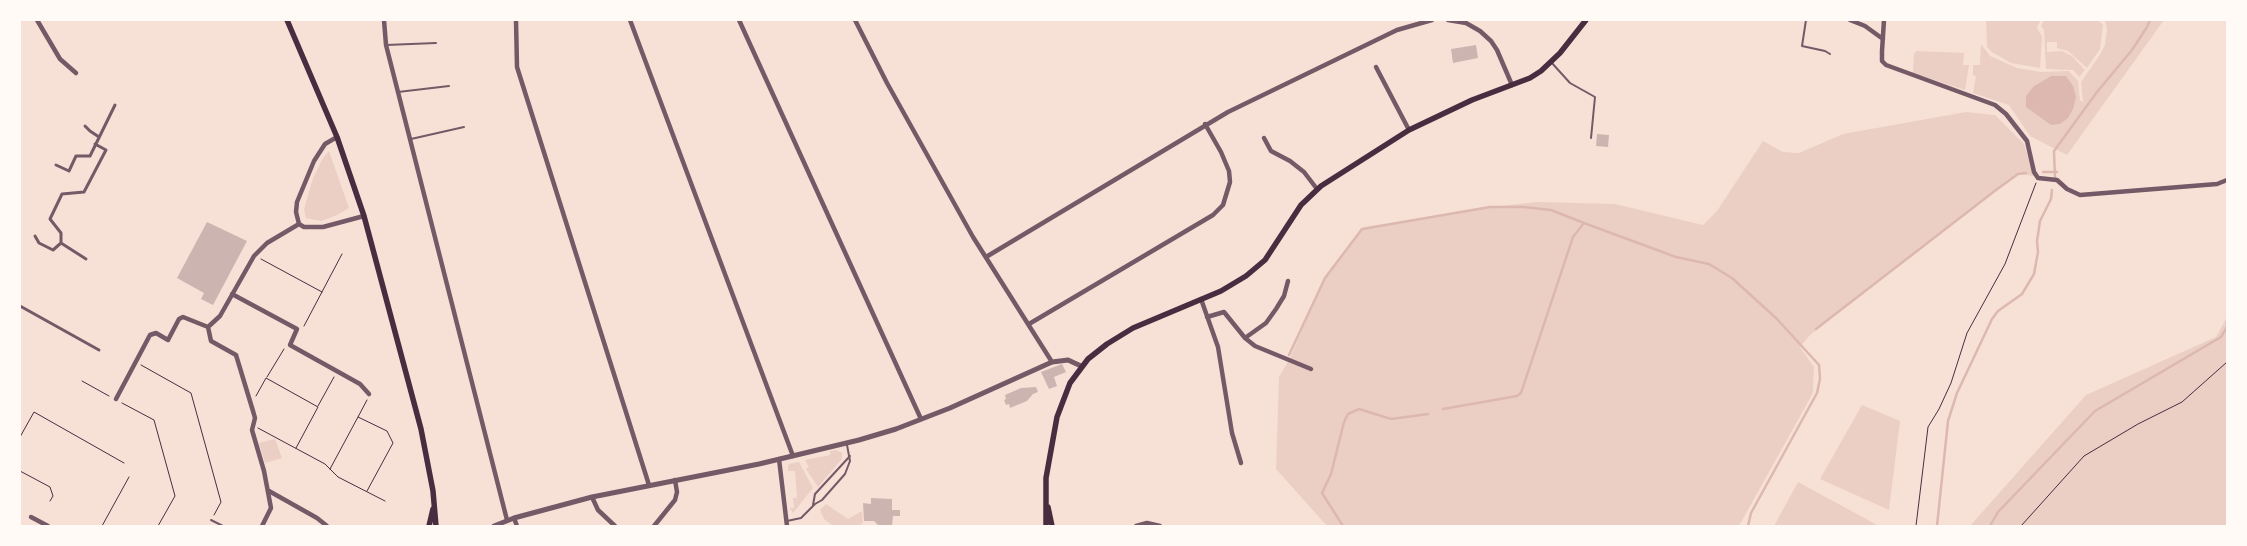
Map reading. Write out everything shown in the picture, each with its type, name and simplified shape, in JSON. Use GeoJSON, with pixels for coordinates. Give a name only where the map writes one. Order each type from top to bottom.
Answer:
{"type":"FeatureCollection","features":[{"type":"Feature","properties":{"kind":"main road"},"geometry":{"type":"LineString","coordinates":[[287,20],[336,137],[364,216],[421,429],[429,467],[436,526]]}},
{"type":"Feature","properties":{"kind":"main road"},"geometry":{"type":"LineString","coordinates":[[1046,526],[1048,459],[1057,417],[1066,390],[1075,374],[1098,350],[1124,333],[1238,282],[1259,266],[1274,248],[1301,205],[1317,189],[1409,130],[1472,100],[1530,78],[1551,62],[1586,20]]}},
{"type":"Feature","properties":{"kind":"main road"},"geometry":{"type":"LineString","coordinates":[[1046,496],[1052,526]]}},
{"type":"Feature","properties":{"kind":"main road"},"geometry":{"type":"LineString","coordinates":[[428,526],[434,504]]}},
{"type":"Feature","properties":{"kind":"street"},"geometry":{"type":"LineString","coordinates":[[37,20],[60,59],[76,73]]}},
{"type":"Feature","properties":{"kind":"street"},"geometry":{"type":"LineString","coordinates":[[384,20],[386,45],[507,520]]}},
{"type":"Feature","properties":{"kind":"street"},"geometry":{"type":"LineString","coordinates":[[516,20],[517,67],[649,485]]}},
{"type":"Feature","properties":{"kind":"street"},"geometry":{"type":"LineString","coordinates":[[630,20],[793,456]]}},
{"type":"Feature","properties":{"kind":"street"},"geometry":{"type":"LineString","coordinates":[[739,20],[921,419]]}},
{"type":"Feature","properties":{"kind":"street"},"geometry":{"type":"LineString","coordinates":[[855,20],[887,83],[986,257],[1052,362]]}},
{"type":"Feature","properties":{"kind":"street"},"geometry":{"type":"LineString","coordinates":[[986,257],[1205,124],[1397,30],[1432,20]]}},
{"type":"Feature","properties":{"kind":"street"},"geometry":{"type":"LineString","coordinates":[[1448,20],[1474,27],[1491,40],[1498,50],[1512,85]]}},
{"type":"Feature","properties":{"kind":"street"},"geometry":{"type":"LineString","coordinates":[[1850,20],[1865,26],[1882,39]]}},
{"type":"Feature","properties":{"kind":"street"},"geometry":{"type":"LineString","coordinates":[[1884,20],[1882,61],[1892,69],[1982,99],[2006,114],[2027,141],[2034,172],[2038,178],[2057,180],[2067,189],[2080,194],[2217,184],[2227,180]]}},
{"type":"Feature","properties":{"kind":"street"},"geometry":{"type":"LineString","coordinates":[[1376,67],[1409,130]]}},
{"type":"Feature","properties":{"kind":"street"},"geometry":{"type":"LineString","coordinates":[[56,165],[69,171],[76,156],[90,156],[115,105]]}},
{"type":"Feature","properties":{"kind":"street"},"geometry":{"type":"LineString","coordinates":[[1028,324],[1213,215],[1223,205],[1230,182],[1228,171],[1221,152],[1205,124]]}},
{"type":"Feature","properties":{"kind":"street"},"geometry":{"type":"LineString","coordinates":[[86,126],[99,137]]}},
{"type":"Feature","properties":{"kind":"street"},"geometry":{"type":"LineString","coordinates":[[336,137],[325,144],[314,161],[297,202],[296,212],[299,224],[304,227],[323,227],[364,216]]}},
{"type":"Feature","properties":{"kind":"street"},"geometry":{"type":"LineString","coordinates":[[1264,138],[1271,151],[1290,161],[1304,172],[1317,189]]}},
{"type":"Feature","properties":{"kind":"street"},"geometry":{"type":"LineString","coordinates":[[35,236],[39,243],[53,250],[61,243],[61,233],[50,219],[62,194],[84,192],[106,150],[95,144]]}},
{"type":"Feature","properties":{"kind":"street"},"geometry":{"type":"LineString","coordinates":[[208,327],[220,316],[254,256],[267,244],[299,224]]}},
{"type":"Feature","properties":{"kind":"street"},"geometry":{"type":"LineString","coordinates":[[61,243],[86,259]]}},
{"type":"Feature","properties":{"kind":"street"},"geometry":{"type":"LineString","coordinates":[[1245,338],[1266,322],[1276,310],[1284,296],[1288,281]]}},
{"type":"Feature","properties":{"kind":"street"},"geometry":{"type":"LineString","coordinates":[[232,294],[297,329],[290,344],[360,384],[369,394]]}},
{"type":"Feature","properties":{"kind":"street"},"geometry":{"type":"LineString","coordinates":[[1201,299],[1218,347],[1232,433],[1241,463]]}},
{"type":"Feature","properties":{"kind":"street"},"geometry":{"type":"LineString","coordinates":[[20,306],[99,350]]}},
{"type":"Feature","properties":{"kind":"street"},"geometry":{"type":"LineString","coordinates":[[1207,317],[1224,312],[1245,338],[1266,351],[1311,368]]}},
{"type":"Feature","properties":{"kind":"street"},"geometry":{"type":"LineString","coordinates":[[116,400],[150,335],[156,334],[168,340],[179,319],[183,317],[208,327]]}},
{"type":"Feature","properties":{"kind":"street"},"geometry":{"type":"LineString","coordinates":[[208,327],[211,341],[236,355],[251,402],[255,418],[253,425],[254,439],[272,508],[262,526]]}},
{"type":"Feature","properties":{"kind":"street"},"geometry":{"type":"LineString","coordinates":[[494,526],[507,520],[592,496],[779,460],[873,436],[971,400],[1052,362],[1068,360],[1081,366]]}},
{"type":"Feature","properties":{"kind":"street"},"geometry":{"type":"LineString","coordinates":[[779,460],[787,524]]}},
{"type":"Feature","properties":{"kind":"street"},"geometry":{"type":"LineString","coordinates":[[654,526],[675,500],[677,492],[675,480]]}},
{"type":"Feature","properties":{"kind":"street"},"geometry":{"type":"LineString","coordinates":[[269,491],[317,518],[327,526]]}},
{"type":"Feature","properties":{"kind":"street"},"geometry":{"type":"LineString","coordinates":[[592,496],[598,510],[615,526]]}},
{"type":"Feature","properties":{"kind":"street"},"geometry":{"type":"LineString","coordinates":[[31,517],[48,526]]}},
{"type":"Feature","properties":{"kind":"street"},"geometry":{"type":"LineString","coordinates":[[514,518],[517,526]]}},
{"type":"Feature","properties":{"kind":"street"},"geometry":{"type":"LineString","coordinates":[[1136,526],[1147,523],[1160,526]]}},
{"type":"Feature","properties":{"kind":"lane"},"geometry":{"type":"LineString","coordinates":[[1806,20],[1802,46],[1830,54]]}},
{"type":"Feature","properties":{"kind":"lane"},"geometry":{"type":"LineString","coordinates":[[386,45],[436,43]]}},
{"type":"Feature","properties":{"kind":"lane"},"geometry":{"type":"LineString","coordinates":[[1551,62],[1570,83],[1595,97],[1591,138]]}},
{"type":"Feature","properties":{"kind":"lane"},"geometry":{"type":"LineString","coordinates":[[398,92],[449,86]]}},
{"type":"Feature","properties":{"kind":"lane"},"geometry":{"type":"LineString","coordinates":[[411,139],[464,127]]}},
{"type":"Feature","properties":{"kind":"lane"},"geometry":{"type":"LineString","coordinates":[[787,524],[801,518],[822,500],[846,472],[850,456],[847,443]]}},
{"type":"Feature","properties":{"kind":"lane"},"geometry":{"type":"LineString","coordinates":[[813,506],[815,494],[850,456]]}},
{"type":"Feature","properties":{"kind":"lane"},"geometry":{"type":"LineString","coordinates":[[211,520],[223,526]]}},
{"type":"Feature","properties":{"kind":"path"},"geometry":{"type":"LineString","coordinates":[[1916,526],[1928,427],[1951,383],[1967,333],[2005,264],[2034,195],[2038,178]]}},
{"type":"Feature","properties":{"kind":"path"},"geometry":{"type":"LineString","coordinates":[[297,329],[302,328],[342,254]]}},
{"type":"Feature","properties":{"kind":"path"},"geometry":{"type":"LineString","coordinates":[[254,256],[322,292]]}},
{"type":"Feature","properties":{"kind":"path"},"geometry":{"type":"LineString","coordinates":[[251,402],[254,401],[283,350],[290,344]]}},
{"type":"Feature","properties":{"kind":"path"},"geometry":{"type":"LineString","coordinates":[[136,362],[191,393],[221,502],[211,520]]}},
{"type":"Feature","properties":{"kind":"path"},"geometry":{"type":"LineString","coordinates":[[2021,526],[2084,456],[2138,424],[2182,402],[2227,362]]}},
{"type":"Feature","properties":{"kind":"path"},"geometry":{"type":"LineString","coordinates":[[296,448],[337,371]]}},
{"type":"Feature","properties":{"kind":"path"},"geometry":{"type":"LineString","coordinates":[[266,378],[318,407]]}},
{"type":"Feature","properties":{"kind":"path"},"geometry":{"type":"LineString","coordinates":[[82,381],[154,420],[163,459],[175,496],[158,526]]}},
{"type":"Feature","properties":{"kind":"path"},"geometry":{"type":"LineString","coordinates":[[329,470],[369,394]]}},
{"type":"Feature","properties":{"kind":"path"},"geometry":{"type":"LineString","coordinates":[[20,437],[34,412],[124,463]]}},
{"type":"Feature","properties":{"kind":"path"},"geometry":{"type":"LineString","coordinates":[[358,417],[387,432],[393,443],[367,492]]}},
{"type":"Feature","properties":{"kind":"path"},"geometry":{"type":"LineString","coordinates":[[253,425],[325,464],[338,477],[385,501]]}},
{"type":"Feature","properties":{"kind":"path"},"geometry":{"type":"LineString","coordinates":[[20,471],[50,487],[53,496],[50,501]]}},
{"type":"Feature","properties":{"kind":"path"},"geometry":{"type":"LineString","coordinates":[[102,526],[128,477]]}},
{"type":"Feature","properties":{"kind":"shaded area"},"geometry":{"type":"Polygon","coordinates":[[[1986,20],[2041,20],[2037,27],[2042,37],[2040,68],[2011,63],[1992,52],[1987,47],[1986,20]]]}},
{"type":"Feature","properties":{"kind":"shaded area"},"geometry":{"type":"Polygon","coordinates":[[[2044,20],[2098,20],[2103,25],[2100,49],[2087,68],[2068,51],[2057,48],[2057,42],[2047,42],[2047,52],[2062,51],[2072,56],[2085,70],[2079,77],[2073,70],[2046,69],[2044,30],[2041,26],[2044,20]]]}},
{"type":"Feature","properties":{"kind":"shaded area"},"geometry":{"type":"Polygon","coordinates":[[[2105,20],[2164,20],[2067,155],[2030,136],[2009,105],[1973,93],[1976,76],[1973,75],[1973,65],[1980,65],[1981,44],[1990,56],[2017,68],[2041,72],[2069,71],[2078,81],[2080,100],[2083,102],[2081,82],[2105,45],[2107,29],[2105,20]],[[2051,76],[2034,86],[2076,97],[2051,76]]]}},
{"type":"Feature","properties":{"kind":"shaded area"},"geometry":{"type":"Polygon","coordinates":[[[1917,51],[1964,53],[1963,65],[1969,65],[1965,90],[1913,73],[1914,53],[1917,51]]]}},
{"type":"Feature","properties":{"kind":"shaded area"},"geometry":{"type":"Polygon","coordinates":[[[2051,76],[2066,76],[2073,86],[2076,97],[2068,118],[2060,124],[2051,125],[2026,107],[2026,96],[2034,86],[2051,76]]]}},
{"type":"Feature","properties":{"kind":"shaded area"},"geometry":{"type":"Polygon","coordinates":[[[1966,112],[1995,115],[2024,144],[2034,176],[2019,174],[1996,190],[1810,335],[1800,347],[1814,367],[1813,393],[1739,526],[1327,526],[1276,469],[1279,377],[1289,360],[1324,280],[1362,229],[1490,207],[1538,202],[1615,204],[1703,225],[1717,211],[1763,141],[1783,152],[1799,153],[1843,134],[1966,112]]]}},
{"type":"Feature","properties":{"kind":"shaded area"},"geometry":{"type":"Polygon","coordinates":[[[329,151],[349,208],[321,221],[306,218],[304,209],[313,178],[323,158],[329,151]]]}},
{"type":"Feature","properties":{"kind":"shaded area"},"geometry":{"type":"Polygon","coordinates":[[[2227,317],[2227,526],[1970,526],[2086,395],[2216,337],[2227,317]]]}},
{"type":"Feature","properties":{"kind":"shaded area"},"geometry":{"type":"Polygon","coordinates":[[[1862,405],[1900,421],[1889,510],[1820,479],[1862,405]]]}},
{"type":"Feature","properties":{"kind":"shaded area"},"geometry":{"type":"Polygon","coordinates":[[[275,439],[282,458],[265,463],[259,443],[275,439]]]}},
{"type":"Feature","properties":{"kind":"shaded area"},"geometry":{"type":"Polygon","coordinates":[[[836,450],[842,453],[842,459],[818,487],[806,469],[809,467],[805,460],[830,455],[830,451],[836,450]]]}},
{"type":"Feature","properties":{"kind":"shaded area"},"geometry":{"type":"Polygon","coordinates":[[[799,462],[813,488],[793,513],[790,508],[794,508],[793,498],[797,498],[795,471],[788,471],[788,466],[789,464],[799,462]]]}},
{"type":"Feature","properties":{"kind":"shaded area"},"geometry":{"type":"Polygon","coordinates":[[[1798,482],[1879,526],[1774,526],[1798,482]]]}},
{"type":"Feature","properties":{"kind":"shaded area"},"geometry":{"type":"Polygon","coordinates":[[[826,504],[848,519],[862,511],[863,523],[858,526],[833,526],[824,519],[820,510],[826,504]]]}},
{"type":"Feature","properties":{"kind":"building"},"geometry":{"type":"Polygon","coordinates":[[[1476,45],[1478,58],[1453,63],[1451,49],[1476,45]]]}},
{"type":"Feature","properties":{"kind":"building"},"geometry":{"type":"Polygon","coordinates":[[[1597,134],[1609,135],[1608,147],[1596,146],[1597,134]]]}},
{"type":"Feature","properties":{"kind":"building"},"geometry":{"type":"Polygon","coordinates":[[[207,222],[247,241],[213,305],[201,299],[204,293],[177,278],[207,222]]]}},
{"type":"Feature","properties":{"kind":"building"},"geometry":{"type":"Polygon","coordinates":[[[1062,364],[1066,372],[1054,377],[1057,386],[1049,389],[1041,372],[1062,364]]]}},
{"type":"Feature","properties":{"kind":"building"},"geometry":{"type":"Polygon","coordinates":[[[1036,387],[1038,392],[1033,394],[1027,401],[1010,408],[1009,404],[1006,405],[1005,395],[1021,388],[1036,387]]]}},
{"type":"Feature","properties":{"kind":"building"},"geometry":{"type":"Polygon","coordinates":[[[871,498],[892,499],[892,510],[900,510],[900,516],[893,516],[892,526],[879,526],[874,521],[864,521],[863,503],[871,504],[871,498]]]}},
{"type":"Feature","properties":{"kind":"waterway"},"geometry":{"type":"LineString","coordinates":[[2055,178],[2054,151],[2097,92],[2132,50],[2150,20]]}},
{"type":"Feature","properties":{"kind":"waterway"},"geometry":{"type":"LineString","coordinates":[[2043,172],[2057,172]]}},
{"type":"Feature","properties":{"kind":"waterway"},"geometry":{"type":"LineString","coordinates":[[1816,329],[1996,190],[2018,174],[2026,173]]}},
{"type":"Feature","properties":{"kind":"waterway"},"geometry":{"type":"LineString","coordinates":[[1937,526],[1948,421],[1957,393],[1992,319],[1998,311],[2022,294],[2034,274],[2040,221],[2051,199],[2052,190]]}},
{"type":"Feature","properties":{"kind":"waterway"},"geometry":{"type":"LineString","coordinates":[[1289,355],[1325,278],[1362,229],[1490,207],[1524,207],[1551,210],[1584,223]]}},
{"type":"Feature","properties":{"kind":"waterway"},"geometry":{"type":"LineString","coordinates":[[1443,409],[1517,396],[1521,393],[1573,237],[1584,223],[1676,257],[1709,264],[1732,278],[1777,319],[1819,365],[1820,379],[1817,393],[1751,513],[1748,526]]}},
{"type":"Feature","properties":{"kind":"waterway"},"geometry":{"type":"LineString","coordinates":[[1990,526],[1998,512],[2095,411],[2221,337],[2227,327]]}},
{"type":"Feature","properties":{"kind":"waterway"},"geometry":{"type":"LineString","coordinates":[[1343,526],[1322,493],[1331,474],[1344,422],[1348,414],[1359,409],[1391,419],[1428,414]]}}]}
